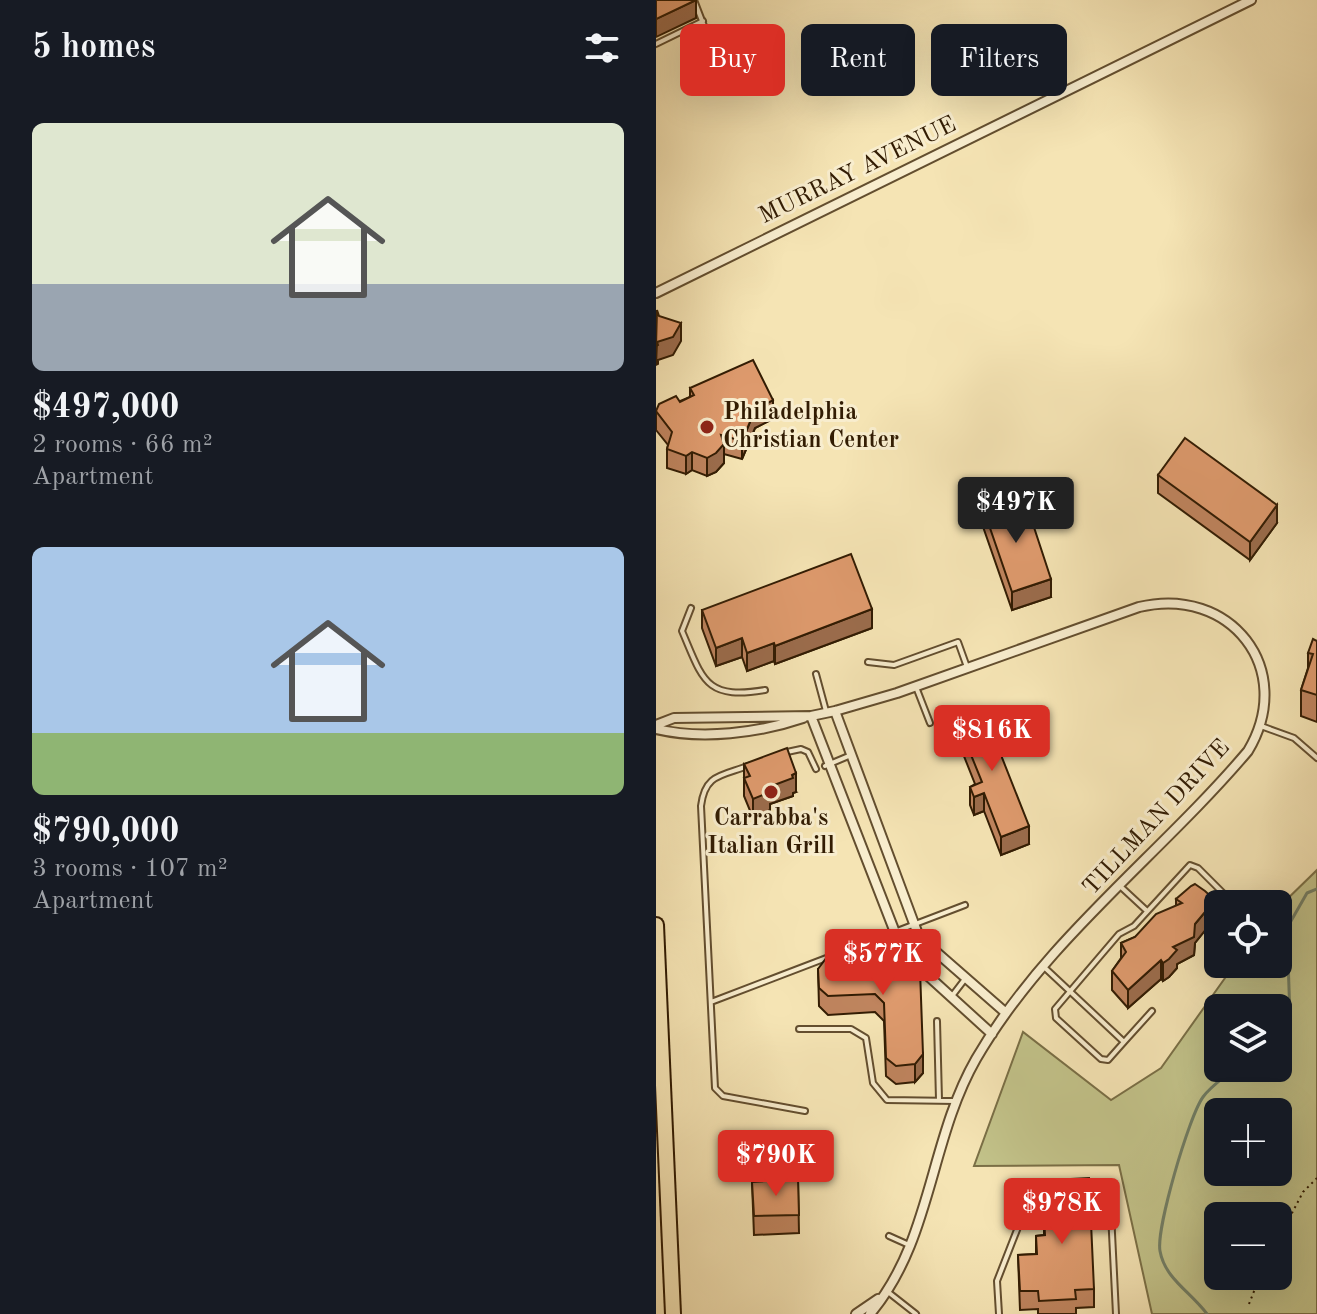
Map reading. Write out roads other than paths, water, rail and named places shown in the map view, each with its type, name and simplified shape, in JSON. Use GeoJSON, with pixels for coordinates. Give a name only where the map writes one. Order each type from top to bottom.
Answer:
{"type":"FeatureCollection","features":[{"type":"Feature","properties":{"kind":"main road"},"geometry":{"type":"LineString","coordinates":[[656,925],[660,1006],[658,1094],[673,1314]]}},
{"type":"Feature","properties":{"kind":"street","name":"MURRAY AVENUE"},"geometry":{"type":"LineString","coordinates":[[656,293],[1251,0]]}},
{"type":"Feature","properties":{"kind":"street","name":"TILLMAN DRIVE"},"geometry":{"type":"LineString","coordinates":[[656,727],[676,734],[763,730],[916,687],[1139,607],[1173,602],[1189,603],[1229,622],[1252,649],[1264,685],[1261,726],[1241,759],[1044,967],[992,1034],[956,1101],[911,1246],[888,1292],[870,1314]]}},
{"type":"Feature","properties":{"kind":"street"},"geometry":{"type":"LineString","coordinates":[[831,712],[851,755],[914,926],[924,944],[1006,1013]]}},
{"type":"Feature","properties":{"kind":"street","name":"TILLMAN DRIVE"},"geometry":{"type":"LineString","coordinates":[[656,727],[674,718],[811,716]]}},
{"type":"Feature","properties":{"kind":"street"},"geometry":{"type":"LineString","coordinates":[[811,716],[895,934],[908,960],[992,1034]]}},
{"type":"Feature","properties":{"kind":"street","name":"TILLMAN DRIVE"},"geometry":{"type":"LineString","coordinates":[[856,1314],[888,1292]]}},
{"type":"Feature","properties":{"kind":"lane"},"geometry":{"type":"LineString","coordinates":[[694,0],[704,24]]}},
{"type":"Feature","properties":{"kind":"lane"},"geometry":{"type":"LineString","coordinates":[[656,44],[703,21]]}},
{"type":"Feature","properties":{"kind":"lane"},"geometry":{"type":"LineString","coordinates":[[691,608],[682,631],[704,683],[716,690],[736,693],[765,690]]}},
{"type":"Feature","properties":{"kind":"lane"},"geometry":{"type":"LineString","coordinates":[[868,662],[894,665],[958,642],[968,668]]}},
{"type":"Feature","properties":{"kind":"lane"},"geometry":{"type":"LineString","coordinates":[[816,674],[831,712]]}},
{"type":"Feature","properties":{"kind":"lane"},"geometry":{"type":"LineString","coordinates":[[916,687],[930,723]]}},
{"type":"Feature","properties":{"kind":"lane"},"geometry":{"type":"LineString","coordinates":[[1261,726],[1294,738],[1317,758]]}},
{"type":"Feature","properties":{"kind":"lane"},"geometry":{"type":"LineString","coordinates":[[778,755],[801,749],[808,752],[816,769]]}},
{"type":"Feature","properties":{"kind":"lane"},"geometry":{"type":"LineString","coordinates":[[828,765],[851,755]]}},
{"type":"Feature","properties":{"kind":"lane"},"geometry":{"type":"LineString","coordinates":[[749,766],[709,780],[703,789],[711,1002],[718,1093],[805,1111]]}},
{"type":"Feature","properties":{"kind":"lane"},"geometry":{"type":"LineString","coordinates":[[1152,1011],[1108,1060],[1101,1059],[1056,1018],[1055,1009],[1119,934],[1134,926],[1190,865],[1198,868],[1220,890]]}},
{"type":"Feature","properties":{"kind":"lane"},"geometry":{"type":"LineString","coordinates":[[1120,886],[1147,911]]}},
{"type":"Feature","properties":{"kind":"lane"},"geometry":{"type":"LineString","coordinates":[[711,1002],[965,905]]}},
{"type":"Feature","properties":{"kind":"lane"},"geometry":{"type":"LineString","coordinates":[[1044,967],[1124,1042]]}},
{"type":"Feature","properties":{"kind":"lane"},"geometry":{"type":"LineString","coordinates":[[951,998],[965,979]]}},
{"type":"Feature","properties":{"kind":"lane"},"geometry":{"type":"LineString","coordinates":[[656,1022],[660,1006]]}},
{"type":"Feature","properties":{"kind":"lane"},"geometry":{"type":"LineString","coordinates":[[937,1021],[939,1100]]}},
{"type":"Feature","properties":{"kind":"lane"},"geometry":{"type":"LineString","coordinates":[[799,1029],[855,1029],[869,1042],[873,1083],[883,1097],[893,1101],[956,1101]]}},
{"type":"Feature","properties":{"kind":"lane"},"geometry":{"type":"LineString","coordinates":[[1085,1183],[1099,1183],[1110,1193],[1116,1314]]}},
{"type":"Feature","properties":{"kind":"lane"},"geometry":{"type":"LineString","coordinates":[[999,1314],[997,1281],[1033,1189],[1056,1184]]}},
{"type":"Feature","properties":{"kind":"lane"},"geometry":{"type":"LineString","coordinates":[[889,1236],[911,1246]]}},
{"type":"Feature","properties":{"kind":"lane"},"geometry":{"type":"LineString","coordinates":[[888,1292],[916,1314]]}},
{"type":"Feature","properties":{"kind":"waterway"},"geometry":{"type":"LineString","coordinates":[[1289,994],[1287,928],[1307,893],[1317,889]]}},
{"type":"Feature","properties":{"kind":"waterway"},"geometry":{"type":"LineString","coordinates":[[1207,1314],[1167,1270],[1160,1251],[1160,1239],[1175,1173],[1190,1126],[1203,1097],[1218,1082]]}},
{"type":"Feature","properties":{"kind":"place","name":"Philadelphia Christian Center"},"geometry":{"type":"Point","coordinates":[707,427]}},
{"type":"Feature","properties":{"kind":"place","name":"Carrabba's Italian Grill"},"geometry":{"type":"Point","coordinates":[771,792]}}]}
